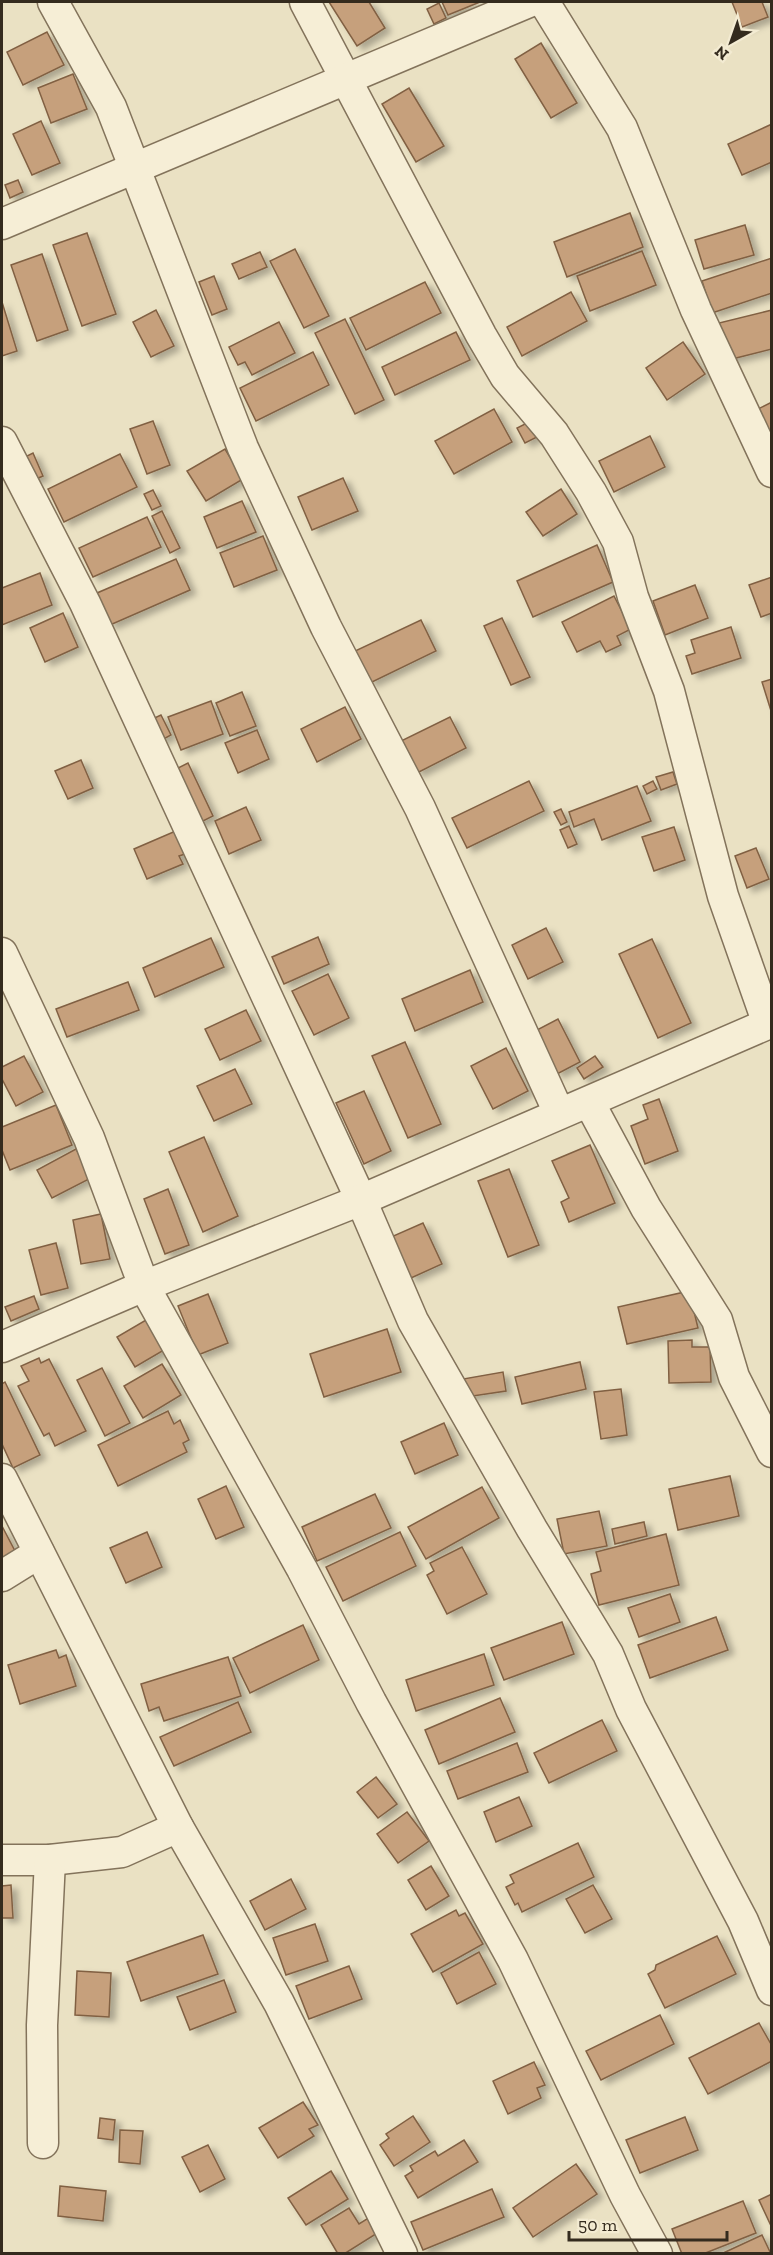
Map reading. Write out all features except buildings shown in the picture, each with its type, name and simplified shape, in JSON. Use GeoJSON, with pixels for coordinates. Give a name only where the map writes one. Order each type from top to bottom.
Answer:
{"type":"FeatureCollection","features":[{"type":"Feature","properties":{"kind":"street"},"geometry":{"type":"LineString","coordinates":[[53,2],[111,106],[243,448],[326,627],[420,808],[559,1113]]}},
{"type":"Feature","properties":{"kind":"street"},"geometry":{"type":"LineString","coordinates":[[2,1347],[144,1286],[361,1200],[770,1023],[723,896],[669,691],[633,597],[618,543],[591,492],[554,434],[505,376],[481,335],[305,2]]}},
{"type":"Feature","properties":{"kind":"street"},"geometry":{"type":"LineString","coordinates":[[2,224],[529,2]]}},
{"type":"Feature","properties":{"kind":"street"},"geometry":{"type":"LineString","coordinates":[[544,2],[622,128],[696,310],[771,472]]}},
{"type":"Feature","properties":{"kind":"street"},"geometry":{"type":"LineString","coordinates":[[2,442],[84,603],[361,1200],[413,1321],[532,1529],[608,1654],[631,1709],[743,1921],[771,1990]]}},
{"type":"Feature","properties":{"kind":"street"},"geometry":{"type":"LineString","coordinates":[[2,953],[89,1138],[144,1286],[302,1569],[371,1702],[513,1960],[625,2195],[657,2253]]}},
{"type":"Feature","properties":{"kind":"street"},"geometry":{"type":"LineString","coordinates":[[589,1102],[646,1208],[717,1320],[734,1377],[771,1452]]}},
{"type":"Feature","properties":{"kind":"street"},"geometry":{"type":"LineString","coordinates":[[2,1479],[178,1827],[279,2003],[402,2253]]}},
{"type":"Feature","properties":{"kind":"street"},"geometry":{"type":"LineString","coordinates":[[2,1576],[39,1553]]}},
{"type":"Feature","properties":{"kind":"street"},"geometry":{"type":"LineString","coordinates":[[2,1860],[50,1860],[122,1852],[178,1827]]}},
{"type":"Feature","properties":{"kind":"street"},"geometry":{"type":"LineString","coordinates":[[44,2144],[42,2025],[50,1860]]}}]}
